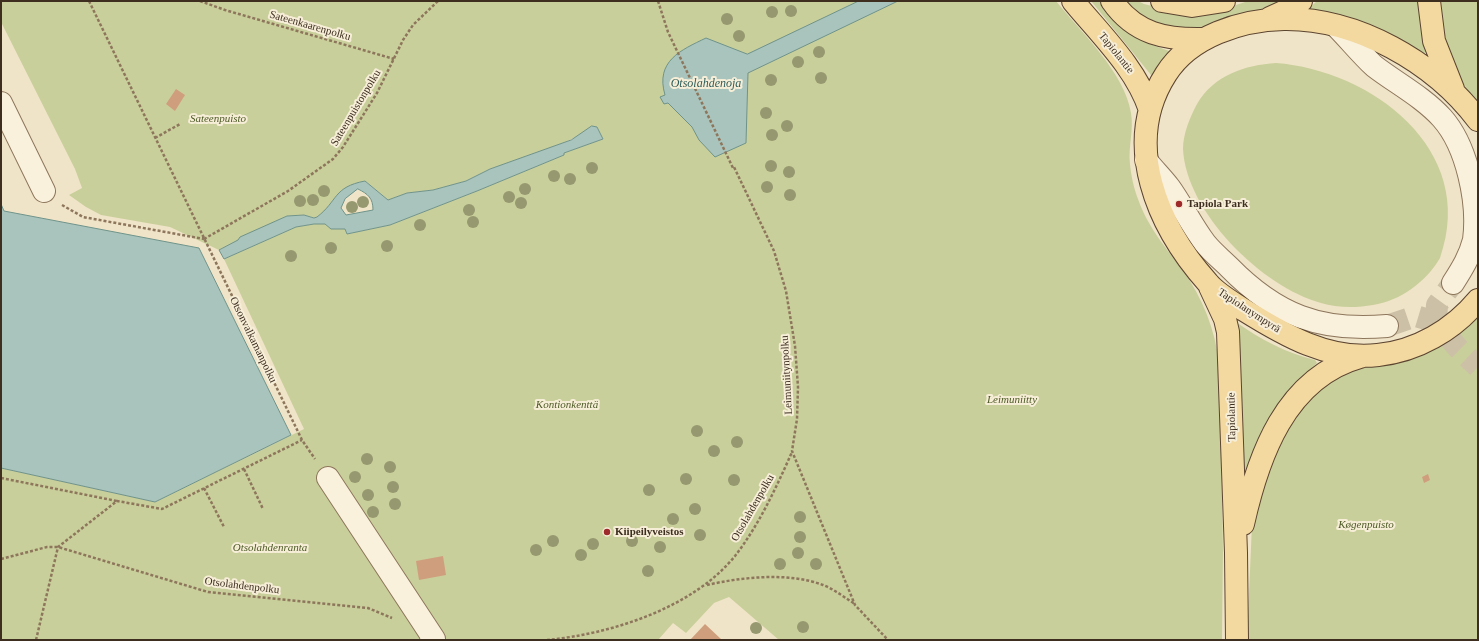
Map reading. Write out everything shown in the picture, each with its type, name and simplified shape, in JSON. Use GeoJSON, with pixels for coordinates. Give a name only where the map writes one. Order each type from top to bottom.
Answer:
{"type":"FeatureCollection","features":[{"type":"Feature","properties":{"kind":"main road","name":"Tapiolantie"},"geometry":{"type":"LineString","coordinates":[[1073,1],[1134,76],[1144,93],[1150,110]]}},
{"type":"Feature","properties":{"kind":"main road"},"geometry":{"type":"LineString","coordinates":[[1112,1],[1134,24],[1153,34],[1178,40],[1204,39]]}},
{"type":"Feature","properties":{"kind":"main road"},"geometry":{"type":"LineString","coordinates":[[1162,1],[1192,6],[1224,1]]}},
{"type":"Feature","properties":{"kind":"main road"},"geometry":{"type":"LineString","coordinates":[[1265,20],[1294,7],[1301,1]]}},
{"type":"Feature","properties":{"kind":"main road"},"geometry":{"type":"LineString","coordinates":[[1430,1],[1434,40],[1457,97]]}},
{"type":"Feature","properties":{"kind":"main road","name":"Tapiolanympyrä"},"geometry":{"type":"LineString","coordinates":[[1478,120],[1457,97],[1430,72],[1400,51],[1369,37],[1336,26],[1291,19],[1265,20],[1235,27],[1204,39],[1185,52],[1171,66],[1156,93],[1150,110],[1146,130],[1146,160],[1150,182],[1162,215],[1178,243],[1209,285],[1237,305],[1286,335],[1319,348],[1363,356],[1390,354],[1428,340],[1456,322],[1478,300]]}},
{"type":"Feature","properties":{"kind":"main road","name":"Tapiolantie"},"geometry":{"type":"LineString","coordinates":[[1209,285],[1225,319],[1228,332],[1236,553],[1237,640]]}},
{"type":"Feature","properties":{"kind":"main road","name":"Tapiolantie"},"geometry":{"type":"LineString","coordinates":[[1236,553],[1252,486],[1264,452],[1280,421],[1318,376],[1337,365],[1363,356]]}},
{"type":"Feature","properties":{"kind":"lane"},"geometry":{"type":"LineString","coordinates":[[1336,26],[1374,65],[1442,118],[1459,144],[1468,166],[1475,190],[1477,213],[1475,239],[1465,265],[1453,283]]}},
{"type":"Feature","properties":{"kind":"lane"},"geometry":{"type":"LineString","coordinates":[[1,103],[44,191]]}},
{"type":"Feature","properties":{"kind":"lane"},"geometry":{"type":"LineString","coordinates":[[1146,160],[1170,188],[1206,244],[1238,276],[1270,302],[1302,319],[1333,326],[1360,328],[1387,326]]}},
{"type":"Feature","properties":{"kind":"lane"},"geometry":{"type":"LineString","coordinates":[[328,478],[433,639]]}},
{"type":"Feature","properties":{"kind":"path","name":"Otsonvalkamanpolku"},"geometry":{"type":"LineString","coordinates":[[89,1],[302,440],[244,469]]}},
{"type":"Feature","properties":{"kind":"path","name":"Sateenkaarenpolku"},"geometry":{"type":"LineString","coordinates":[[200,1],[225,10],[394,59]]}},
{"type":"Feature","properties":{"kind":"path","name":"Sateenpuistonpolku"},"geometry":{"type":"LineString","coordinates":[[204,239],[288,192],[333,159],[343,147],[377,93],[413,25],[438,1]]}},
{"type":"Feature","properties":{"kind":"path"},"geometry":{"type":"LineString","coordinates":[[654,1],[658,3]]}},
{"type":"Feature","properties":{"kind":"path","name":"Leimuniitynpolku"},"geometry":{"type":"LineString","coordinates":[[658,3],[668,32],[774,251],[784,285],[794,340],[798,388],[797,419],[792,451]]}},
{"type":"Feature","properties":{"kind":"path"},"geometry":{"type":"LineString","coordinates":[[155,138],[180,124]]}},
{"type":"Feature","properties":{"kind":"path"},"geometry":{"type":"LineString","coordinates":[[44,191],[54,200],[83,217],[204,239]]}},
{"type":"Feature","properties":{"kind":"path"},"geometry":{"type":"LineString","coordinates":[[792,451],[855,605]]}},
{"type":"Feature","properties":{"kind":"path","name":"Otsolahdenpolku"},"geometry":{"type":"LineString","coordinates":[[547,640],[582,636],[616,627],[652,614],[705,585],[734,557],[748,538],[772,495],[792,451]]}},
{"type":"Feature","properties":{"kind":"path"},"geometry":{"type":"LineString","coordinates":[[1,478],[117,502],[162,509],[244,469],[263,509]]}},
{"type":"Feature","properties":{"kind":"path"},"geometry":{"type":"LineString","coordinates":[[204,488],[224,527]]}},
{"type":"Feature","properties":{"kind":"path"},"geometry":{"type":"LineString","coordinates":[[36,640],[58,547],[117,502]]}},
{"type":"Feature","properties":{"kind":"path","name":"Otsolahdenpolku"},"geometry":{"type":"LineString","coordinates":[[1,558],[58,547],[208,592],[368,608],[397,620]]}},
{"type":"Feature","properties":{"kind":"path"},"geometry":{"type":"LineString","coordinates":[[705,585],[747,578],[793,579],[824,585],[855,605],[888,640]]}},
{"type":"Feature","properties":{"kind":"green space"},"geometry":{"type":"Polygon","coordinates":[[[1,1],[1056,1],[1101,54],[1120,83],[1127,98],[1132,119],[1130,164],[1137,195],[1148,222],[1190,281],[1202,303],[1211,326],[1217,350],[1220,375],[1223,552],[1222,640],[779,640],[729,597],[714,603],[686,633],[673,623],[658,640],[1,640],[1,468],[155,502],[304,429],[224,259],[296,227],[325,224],[331,229],[345,229],[347,234],[390,225],[564,155],[564,153],[603,139],[597,127],[557,146],[490,169],[466,181],[433,190],[407,193],[388,200],[365,181],[317,217],[314,218],[304,215],[287,216],[219,250],[170,227],[101,215],[69,195],[82,188],[75,169],[1,22],[1,1]]]}},
{"type":"Feature","properties":{"kind":"green space"},"geometry":{"type":"Polygon","coordinates":[[[1091,1],[1100,1],[1121,24],[1139,38],[1169,51],[1170,54],[1154,74],[1151,75],[1091,1]]]}},
{"type":"Feature","properties":{"kind":"green space"},"geometry":{"type":"Polygon","coordinates":[[[1121,1],[1138,1],[1144,4],[1176,12],[1224,9],[1248,1],[1288,1],[1267,10],[1227,22],[1201,28],[1179,29],[1166,27],[1142,19],[1121,1]]]}},
{"type":"Feature","properties":{"kind":"green space"},"geometry":{"type":"Polygon","coordinates":[[[1317,1],[1422,1],[1426,52],[1421,56],[1307,10],[1317,1]]]}},
{"type":"Feature","properties":{"kind":"green space"},"geometry":{"type":"Polygon","coordinates":[[[1441,1],[1478,1],[1478,110],[1462,84],[1451,58],[1444,31],[1441,1]]]}},
{"type":"Feature","properties":{"kind":"green space"},"geometry":{"type":"Polygon","coordinates":[[[1276,63],[1312,69],[1347,81],[1379,99],[1408,122],[1430,150],[1444,183],[1448,219],[1440,258],[1420,282],[1402,295],[1383,303],[1367,306],[1347,307],[1327,305],[1298,294],[1275,281],[1252,264],[1231,244],[1212,221],[1198,197],[1187,173],[1183,149],[1187,126],[1197,104],[1212,86],[1231,73],[1253,66],[1276,63]]]}},
{"type":"Feature","properties":{"kind":"green space","name":"Køgenpuisto"},"geometry":{"type":"Polygon","coordinates":[[[1478,312],[1478,640],[1247,640],[1252,524],[1280,434],[1321,383],[1478,312]]]}},
{"type":"Feature","properties":{"kind":"green space"},"geometry":{"type":"Polygon","coordinates":[[[1236,322],[1274,345],[1294,354],[1315,360],[1317,363],[1293,389],[1244,480],[1236,322]]]}},
{"type":"Feature","properties":{"kind":"water","name":"Otsolahdenoja"},"geometry":{"type":"Polygon","coordinates":[[[859,1],[898,1],[748,73],[746,143],[715,157],[699,140],[692,127],[668,103],[664,104],[660,97],[665,95],[663,83],[667,65],[679,52],[697,42],[706,38],[747,54],[859,1]]]}},
{"type":"Feature","properties":{"kind":"water"},"geometry":{"type":"Polygon","coordinates":[[[592,126],[597,127],[603,139],[564,153],[564,155],[477,191],[390,225],[347,234],[345,229],[331,229],[325,224],[314,224],[296,227],[224,259],[219,250],[238,240],[240,237],[287,216],[304,215],[314,218],[317,217],[341,191],[355,184],[365,181],[388,200],[407,193],[433,190],[466,181],[490,169],[571,140],[592,126]],[[358,189],[345,199],[341,208],[346,215],[373,210],[371,199],[358,189]]]}},
{"type":"Feature","properties":{"kind":"water"},"geometry":{"type":"Polygon","coordinates":[[[1,204],[4,211],[199,248],[291,435],[155,502],[1,468],[1,204]]]}},
{"type":"Feature","properties":{"kind":"building"},"geometry":{"type":"Polygon","coordinates":[[[176,89],[185,95],[175,111],[166,104],[176,89]]]}},
{"type":"Feature","properties":{"kind":"building"},"geometry":{"type":"Polygon","coordinates":[[[1428,474],[1430,480],[1424,483],[1422,477],[1428,474]]]}},
{"type":"Feature","properties":{"kind":"building"},"geometry":{"type":"Polygon","coordinates":[[[443,556],[446,575],[419,580],[416,561],[443,556]]]}},
{"type":"Feature","properties":{"kind":"building"},"geometry":{"type":"Polygon","coordinates":[[[705,624],[722,640],[690,640],[705,624]]]}},
{"type":"Feature","properties":{"kind":"tunnel"},"geometry":{"type":"LineString","coordinates":[[1436,322],[1437,305],[1453,283]]}},
{"type":"Feature","properties":{"kind":"tunnel"},"geometry":{"type":"LineString","coordinates":[[1387,326],[1416,316],[1436,322],[1458,348],[1478,367]]}},
{"type":"Feature","properties":{"kind":"place","name":"Tapiola Park"},"geometry":{"type":"Point","coordinates":[1179,204]}},
{"type":"Feature","properties":{"kind":"place","name":"Kiipeilyveistos"},"geometry":{"type":"Point","coordinates":[607,532]}},
{"type":"Feature","properties":{"kind":"park label","name":"Sateenpuisto"},"geometry":{"type":"Point","coordinates":[218,119]}},
{"type":"Feature","properties":{"kind":"park label","name":"Leimuniitty"},"geometry":{"type":"Point","coordinates":[1012,400]}},
{"type":"Feature","properties":{"kind":"park label","name":"Kontionkenttä"},"geometry":{"type":"Point","coordinates":[567,405]}},
{"type":"Feature","properties":{"kind":"park label","name":"Otsolahdenranta"},"geometry":{"type":"Point","coordinates":[270,548]}}]}
